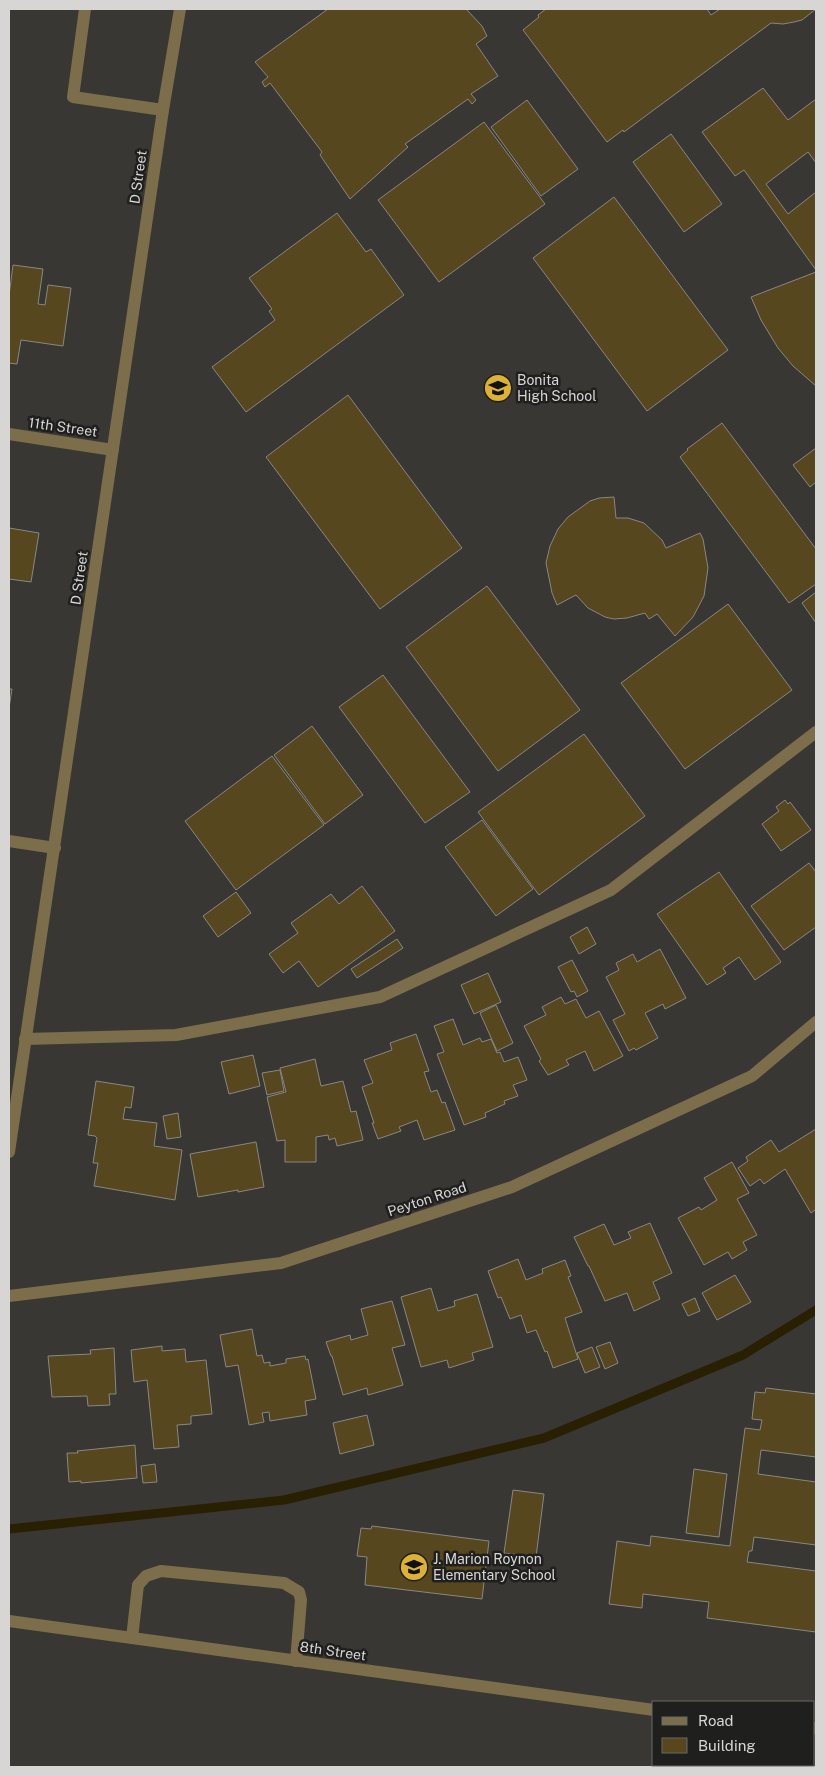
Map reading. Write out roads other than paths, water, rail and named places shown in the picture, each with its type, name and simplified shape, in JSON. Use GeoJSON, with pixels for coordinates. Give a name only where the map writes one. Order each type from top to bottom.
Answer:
{"type":"FeatureCollection","features":[{"type":"Feature","properties":{"kind":"street"},"geometry":{"type":"LineString","coordinates":[[85,9],[72,97],[163,110]]}},
{"type":"Feature","properties":{"kind":"street","name":"D Street"},"geometry":{"type":"LineString","coordinates":[[9,1152],[24,1039],[55,848],[112,450],[180,9]]}},
{"type":"Feature","properties":{"kind":"street","name":"11th Street"},"geometry":{"type":"LineString","coordinates":[[9,434],[112,450]]}},
{"type":"Feature","properties":{"kind":"street"},"geometry":{"type":"LineString","coordinates":[[24,1039],[176,1035],[380,997],[611,890],[816,732]]}},
{"type":"Feature","properties":{"kind":"street"},"geometry":{"type":"LineString","coordinates":[[9,841],[55,848]]}},
{"type":"Feature","properties":{"kind":"street","name":"Peyton Road"},"geometry":{"type":"LineString","coordinates":[[9,1296],[281,1263],[512,1187],[752,1076],[816,1022]]}},
{"type":"Feature","properties":{"kind":"street"},"geometry":{"type":"LineString","coordinates":[[132,1638],[138,1585],[146,1576],[161,1571],[284,1583],[299,1592],[301,1600],[296,1660]]}},
{"type":"Feature","properties":{"kind":"street","name":"8th Street"},"geometry":{"type":"LineString","coordinates":[[9,1621],[652,1710]]}},
{"type":"Feature","properties":{"kind":"waterway"},"geometry":{"type":"LineString","coordinates":[[9,1529],[284,1500],[544,1438],[743,1355],[816,1310]]}},
{"type":"Feature","properties":{"kind":"place","name":"Bonita High School"},"geometry":{"type":"Point","coordinates":[498,388]}},
{"type":"Feature","properties":{"kind":"place","name":"J. Marion Roynon Elementary School"},"geometry":{"type":"Point","coordinates":[414,1567]}}]}
